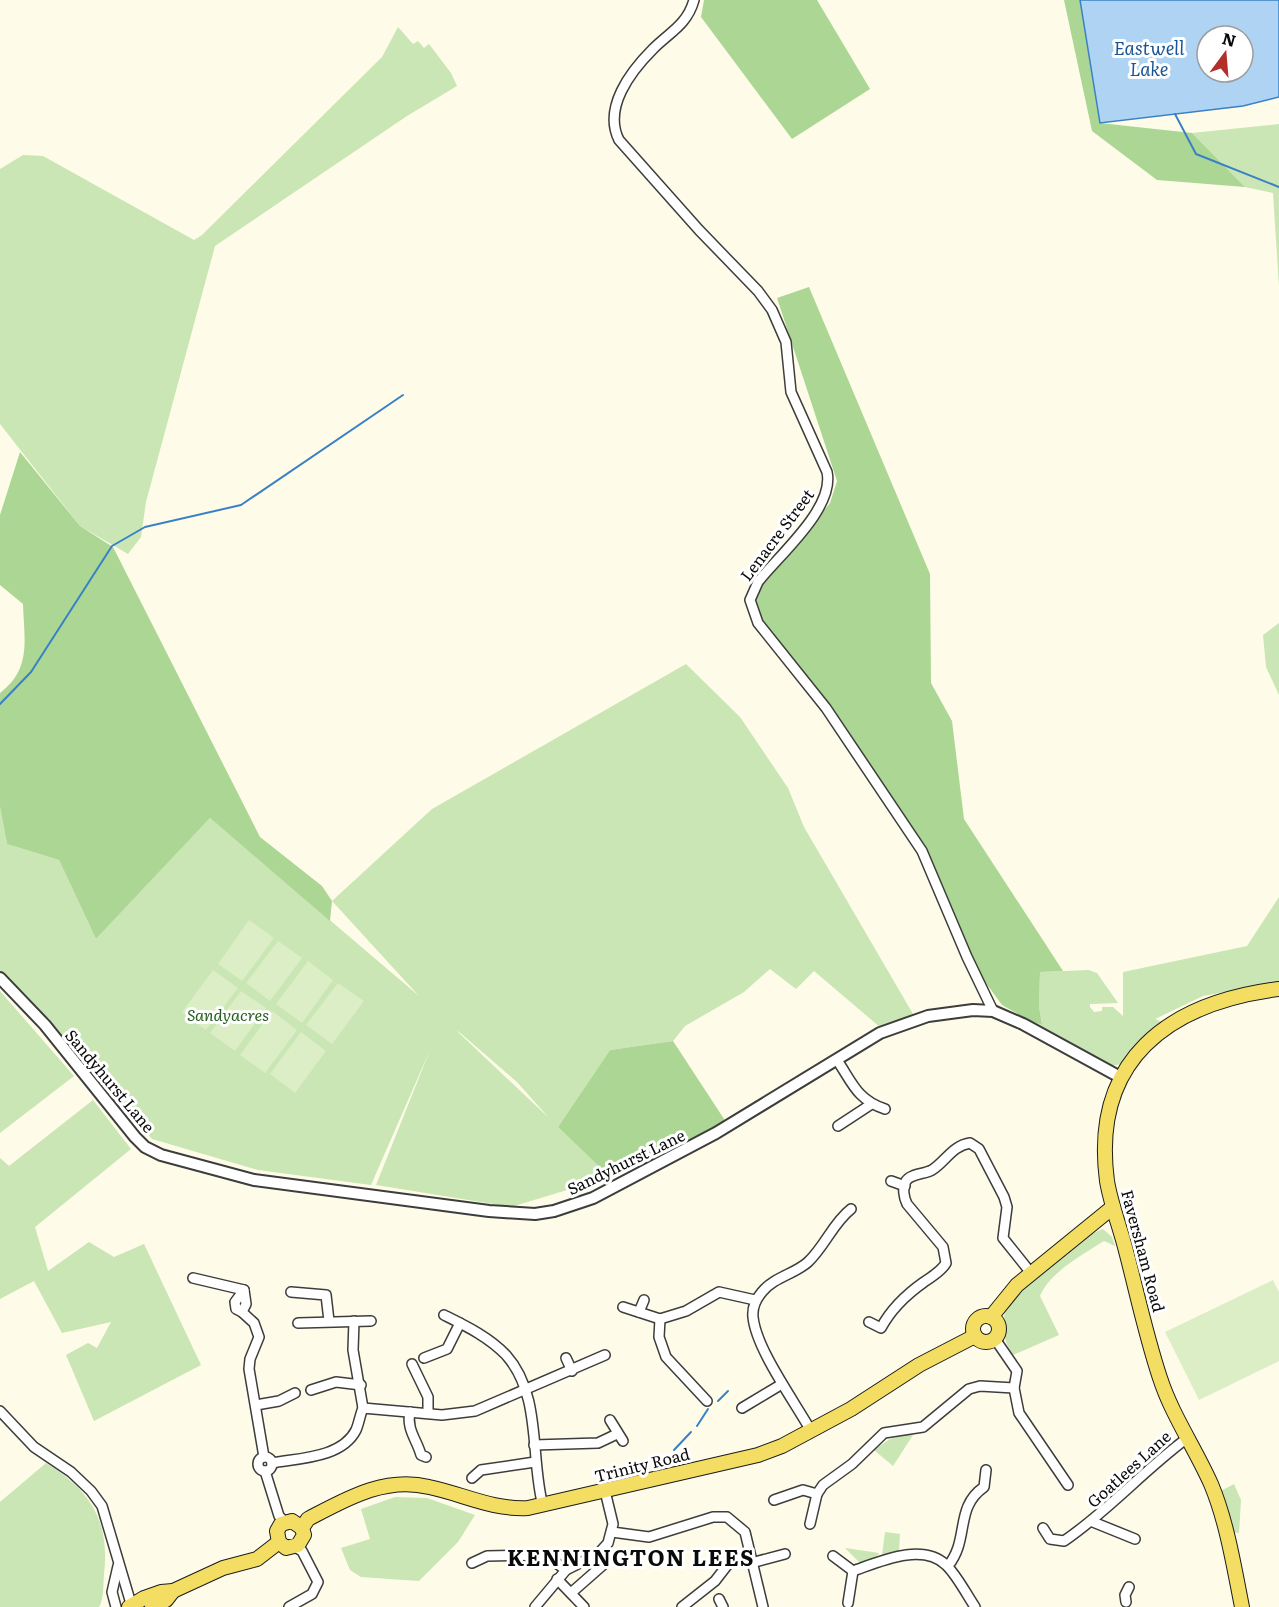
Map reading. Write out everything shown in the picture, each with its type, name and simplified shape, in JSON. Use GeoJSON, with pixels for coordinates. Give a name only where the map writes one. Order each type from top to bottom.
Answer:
{"type":"FeatureCollection","features":[{"type":"Feature","properties":{"kind":"main road","name":"Faversham Road"},"geometry":{"type":"LineString","coordinates":[[1242,1607],[1224,1526],[1211,1485],[1186,1439],[1160,1379],[1107,1181],[1106,1122],[1112,1096],[1120,1077],[1143,1048],[1175,1021],[1217,1002],[1279,989]]}},
{"type":"Feature","properties":{"kind":"main road","name":"Trinity Road"},"geometry":{"type":"LineString","coordinates":[[302,1528],[308,1519],[358,1493],[377,1487],[404,1484],[430,1487],[496,1507],[512,1509],[543,1506],[758,1455],[811,1431],[919,1365],[975,1336],[976,1321],[983,1317],[991,1317],[1003,1299],[1030,1273],[1113,1207]]}},
{"type":"Feature","properties":{"kind":"main road"},"geometry":{"type":"LineString","coordinates":[[975,1336],[984,1342],[995,1339],[999,1327],[991,1317]]}},
{"type":"Feature","properties":{"kind":"main road"},"geometry":{"type":"LineString","coordinates":[[292,1521],[302,1528],[303,1539],[295,1547],[286,1548],[279,1542],[277,1531],[285,1522],[292,1521]]}},
{"type":"Feature","properties":{"kind":"main road"},"geometry":{"type":"LineString","coordinates":[[131,1607],[152,1595],[173,1591],[223,1568],[256,1559],[279,1542]]}},
{"type":"Feature","properties":{"kind":"main road"},"geometry":{"type":"LineString","coordinates":[[152,1607],[166,1600],[173,1591]]}},
{"type":"Feature","properties":{"kind":"street","name":"Lenacre Street"},"geometry":{"type":"LineString","coordinates":[[694,0],[684,23],[653,49],[632,74],[616,104],[612,122],[619,140],[699,230],[746,277],[772,310],[786,342],[791,392],[827,472],[829,479],[824,502],[758,582],[752,593],[751,608],[767,635],[826,708],[922,851],[967,957],[993,1011]]}},
{"type":"Feature","properties":{"kind":"street","name":"Sandyhurst Lane"},"geometry":{"type":"LineString","coordinates":[[0,978],[45,1025],[135,1137],[154,1152],[254,1180],[509,1214],[554,1211],[593,1198],[716,1133],[880,1034],[913,1020],[957,1011],[993,1011],[1023,1024],[1120,1077]]}},
{"type":"Feature","properties":{"kind":"street"},"geometry":{"type":"LineString","coordinates":[[837,1060],[860,1096],[870,1105],[885,1109]]}},
{"type":"Feature","properties":{"kind":"street"},"geometry":{"type":"LineString","coordinates":[[838,1126],[870,1105]]}},
{"type":"Feature","properties":{"kind":"street"},"geometry":{"type":"LineString","coordinates":[[869,1322],[881,1328],[892,1311],[908,1294],[942,1270],[946,1263],[944,1247],[907,1204],[904,1197],[904,1186],[910,1177],[935,1168],[958,1146],[970,1143],[979,1149],[1006,1207],[1003,1238],[1030,1273]]}},
{"type":"Feature","properties":{"kind":"street"},"geometry":{"type":"LineString","coordinates":[[891,1181],[904,1186]]}},
{"type":"Feature","properties":{"kind":"street"},"geometry":{"type":"LineString","coordinates":[[811,1431],[782,1384],[754,1321],[755,1300],[771,1284],[806,1264],[821,1249],[840,1218],[851,1209]]}},
{"type":"Feature","properties":{"kind":"street"},"geometry":{"type":"LineString","coordinates":[[830,1211],[840,1218]]}},
{"type":"Feature","properties":{"kind":"street"},"geometry":{"type":"LineString","coordinates":[[194,1278],[244,1290],[246,1304],[242,1312],[254,1323],[259,1337],[250,1359],[249,1370],[270,1468],[265,1471],[279,1516],[285,1522]]}},
{"type":"Feature","properties":{"kind":"street"},"geometry":{"type":"LineString","coordinates":[[718,1280],[719,1292]]}},
{"type":"Feature","properties":{"kind":"street"},"geometry":{"type":"LineString","coordinates":[[291,1292],[328,1295],[329,1321]]}},
{"type":"Feature","properties":{"kind":"street"},"geometry":{"type":"LineString","coordinates":[[623,1307],[660,1319],[686,1311],[719,1292],[755,1300]]}},
{"type":"Feature","properties":{"kind":"street"},"geometry":{"type":"LineString","coordinates":[[639,1312],[644,1300]]}},
{"type":"Feature","properties":{"kind":"street"},"geometry":{"type":"LineString","coordinates":[[444,1315],[488,1340],[506,1355],[525,1391],[543,1506]]}},
{"type":"Feature","properties":{"kind":"street"},"geometry":{"type":"LineString","coordinates":[[660,1319],[659,1337],[666,1357],[707,1401]]}},
{"type":"Feature","properties":{"kind":"street"},"geometry":{"type":"LineString","coordinates":[[268,1460],[329,1452],[341,1446],[356,1431],[363,1408],[361,1385],[353,1350],[354,1321]]}},
{"type":"Feature","properties":{"kind":"street"},"geometry":{"type":"LineString","coordinates":[[298,1323],[371,1321]]}},
{"type":"Feature","properties":{"kind":"street"},"geometry":{"type":"LineString","coordinates":[[424,1358],[447,1349],[460,1323]]}},
{"type":"Feature","properties":{"kind":"street"},"geometry":{"type":"LineString","coordinates":[[995,1339],[1017,1371],[1014,1388],[1019,1413],[1068,1485]]}},
{"type":"Feature","properties":{"kind":"street"},"geometry":{"type":"LineString","coordinates":[[363,1408],[457,1414],[475,1411],[605,1355]]}},
{"type":"Feature","properties":{"kind":"street"},"geometry":{"type":"LineString","coordinates":[[566,1358],[572,1371]]}},
{"type":"Feature","properties":{"kind":"street"},"geometry":{"type":"LineString","coordinates":[[412,1364],[428,1397],[428,1413]]}},
{"type":"Feature","properties":{"kind":"street"},"geometry":{"type":"LineString","coordinates":[[311,1390],[336,1382],[361,1385]]}},
{"type":"Feature","properties":{"kind":"street"},"geometry":{"type":"LineString","coordinates":[[742,1408],[782,1384]]}},
{"type":"Feature","properties":{"kind":"street"},"geometry":{"type":"LineString","coordinates":[[810,1524],[817,1494],[830,1478],[852,1464],[884,1433],[923,1427],[969,1389],[993,1386],[1014,1388]]}},
{"type":"Feature","properties":{"kind":"street"},"geometry":{"type":"LineString","coordinates":[[256,1405],[279,1401],[295,1393]]}},
{"type":"Feature","properties":{"kind":"street"},"geometry":{"type":"LineString","coordinates":[[0,1411],[34,1447],[71,1472],[91,1491],[108,1520],[118,1566],[131,1607]]}},
{"type":"Feature","properties":{"kind":"street"},"geometry":{"type":"LineString","coordinates":[[410,1412],[409,1424],[413,1437],[421,1455],[426,1457]]}},
{"type":"Feature","properties":{"kind":"street"},"geometry":{"type":"LineString","coordinates":[[534,1445],[598,1443],[620,1438],[610,1420]]}},
{"type":"Feature","properties":{"kind":"street","name":"Goatlees Lane"},"geometry":{"type":"LineString","coordinates":[[1043,1528],[1050,1539],[1064,1542],[1093,1522],[1105,1506],[1186,1439]]}},
{"type":"Feature","properties":{"kind":"street"},"geometry":{"type":"LineString","coordinates":[[472,1478],[481,1470],[535,1462]]}},
{"type":"Feature","properties":{"kind":"street"},"geometry":{"type":"LineString","coordinates":[[1059,1470],[1068,1464]]}},
{"type":"Feature","properties":{"kind":"street"},"geometry":{"type":"LineString","coordinates":[[948,1566],[961,1544],[966,1507],[976,1492],[988,1489],[986,1470]]}},
{"type":"Feature","properties":{"kind":"street"},"geometry":{"type":"LineString","coordinates":[[774,1500],[803,1490],[817,1494]]}},
{"type":"Feature","properties":{"kind":"street"},"geometry":{"type":"LineString","coordinates":[[535,1607],[566,1570],[598,1554],[608,1543],[613,1524],[605,1491]]}},
{"type":"Feature","properties":{"kind":"street"},"geometry":{"type":"LineString","coordinates":[[612,1532],[649,1537],[713,1517],[727,1517],[745,1532],[763,1607]]}},
{"type":"Feature","properties":{"kind":"street","name":"Goatlees Lane"},"geometry":{"type":"LineString","coordinates":[[1093,1522],[1135,1539]]}},
{"type":"Feature","properties":{"kind":"street"},"geometry":{"type":"LineString","coordinates":[[289,1607],[312,1594],[318,1582],[302,1551],[295,1547]]}},
{"type":"Feature","properties":{"kind":"street"},"geometry":{"type":"LineString","coordinates":[[571,1593],[604,1564],[598,1554]]}},
{"type":"Feature","properties":{"kind":"street"},"geometry":{"type":"LineString","coordinates":[[682,1607],[715,1581],[721,1570],[732,1559],[785,1554]]}},
{"type":"Feature","properties":{"kind":"street"},"geometry":{"type":"LineString","coordinates":[[472,1563],[487,1556],[545,1555],[566,1570]]}},
{"type":"Feature","properties":{"kind":"street"},"geometry":{"type":"LineString","coordinates":[[853,1571],[880,1561],[923,1555],[940,1560],[948,1566],[975,1607]]}},
{"type":"Feature","properties":{"kind":"street"},"geometry":{"type":"LineString","coordinates":[[833,1556],[853,1571]]}},
{"type":"Feature","properties":{"kind":"street"},"geometry":{"type":"LineString","coordinates":[[712,1564],[721,1570]]}},
{"type":"Feature","properties":{"kind":"street"},"geometry":{"type":"LineString","coordinates":[[116,1607],[112,1592],[118,1566]]}},
{"type":"Feature","properties":{"kind":"street"},"geometry":{"type":"LineString","coordinates":[[848,1603],[853,1571]]}},
{"type":"Feature","properties":{"kind":"street"},"geometry":{"type":"LineString","coordinates":[[557,1580],[584,1607]]}},
{"type":"Feature","properties":{"kind":"street"},"geometry":{"type":"LineString","coordinates":[[1127,1605],[1125,1595],[1129,1587]]}},
{"type":"Feature","properties":{"kind":"green space"},"geometry":{"type":"Polygon","coordinates":[[[704,0],[817,0],[870,89],[792,139],[701,17],[704,0]]]}},
{"type":"Feature","properties":{"kind":"green space"},"geometry":{"type":"Polygon","coordinates":[[[1064,0],[1080,0],[1100,123],[1192,133],[1245,187],[1157,180],[1092,131],[1064,0]]]}},
{"type":"Feature","properties":{"kind":"green space"},"geometry":{"type":"Polygon","coordinates":[[[398,27],[413,44],[418,41],[424,48],[429,44],[451,73],[457,86],[407,116],[215,246],[146,502],[141,537],[128,554],[80,526],[0,424],[0,169],[23,155],[43,156],[194,240],[202,235],[382,57],[398,27]]]}},
{"type":"Feature","properties":{"kind":"green space"},"geometry":{"type":"Polygon","coordinates":[[[1279,124],[1279,287],[1273,193],[1245,187],[1192,133],[1279,124]]]}},
{"type":"Feature","properties":{"kind":"green space"},"geometry":{"type":"Polygon","coordinates":[[[809,287],[930,574],[931,683],[952,721],[964,819],[1063,971],[1040,972],[1039,1007],[1042,1024],[1032,1022],[1002,1005],[972,964],[924,850],[763,622],[753,597],[830,503],[837,481],[777,298],[809,287]]]}},
{"type":"Feature","properties":{"kind":"green space"},"geometry":{"type":"Polygon","coordinates":[[[20,452],[80,526],[113,547],[260,837],[322,886],[332,901],[330,921],[210,818],[96,939],[59,860],[7,844],[0,807],[0,693],[10,684],[22,664],[25,641],[23,604],[0,585],[0,515],[20,452]]]}},
{"type":"Feature","properties":{"kind":"green space"},"geometry":{"type":"Polygon","coordinates":[[[1279,623],[1279,695],[1266,667],[1263,635],[1279,623]]]}},
{"type":"Feature","properties":{"kind":"green space","name":"Sandyacres"},"geometry":{"type":"Polygon","coordinates":[[[686,664],[740,717],[788,788],[804,827],[913,1014],[881,1028],[814,971],[796,989],[770,969],[744,992],[685,1026],[673,1041],[610,1050],[558,1127],[610,1177],[511,1207],[376,1185],[430,1050],[371,1185],[258,1170],[152,1139],[0,970],[0,807],[7,844],[59,860],[96,939],[210,818],[419,996],[332,901],[432,809],[686,664]],[[458,1031],[549,1118],[517,1082],[458,1031]]]}},
{"type":"Feature","properties":{"kind":"green space"},"geometry":{"type":"Polygon","coordinates":[[[1279,897],[1279,982],[1203,996],[1155,1019],[1162,1022],[1123,1064],[1109,1066],[1032,1022],[1042,1023],[1039,1007],[1040,972],[1089,970],[1097,973],[1118,1003],[1090,1004],[1090,1007],[1094,1012],[1102,1011],[1102,1007],[1113,1007],[1123,1016],[1123,972],[1247,946],[1279,897]]]}},
{"type":"Feature","properties":{"kind":"green space"},"geometry":{"type":"Polygon","coordinates":[[[249,920],[274,938],[242,981],[218,964],[249,920]]]}},
{"type":"Feature","properties":{"kind":"green space"},"geometry":{"type":"Polygon","coordinates":[[[278,941],[302,958],[270,1001],[246,983],[278,941]]]}},
{"type":"Feature","properties":{"kind":"green space"},"geometry":{"type":"Polygon","coordinates":[[[308,961],[333,980],[302,1023],[276,1004],[308,961]]]}},
{"type":"Feature","properties":{"kind":"green space"},"geometry":{"type":"Polygon","coordinates":[[[213,970],[238,988],[206,1030],[182,1012],[213,970]]]}},
{"type":"Feature","properties":{"kind":"green space"},"geometry":{"type":"Polygon","coordinates":[[[338,983],[364,1001],[332,1044],[306,1025],[338,983]]]}},
{"type":"Feature","properties":{"kind":"green space"},"geometry":{"type":"Polygon","coordinates":[[[0,991],[74,1076],[0,1133],[0,991]]]}},
{"type":"Feature","properties":{"kind":"green space","name":"Sandyacres"},"geometry":{"type":"Polygon","coordinates":[[[241,991],[266,1008],[235,1051],[210,1033],[241,991]]]}},
{"type":"Feature","properties":{"kind":"green space"},"geometry":{"type":"Polygon","coordinates":[[[272,1011],[297,1030],[265,1073],[240,1055],[272,1011]]]}},
{"type":"Feature","properties":{"kind":"green space"},"geometry":{"type":"Polygon","coordinates":[[[301,1032],[326,1051],[295,1093],[270,1074],[301,1032]]]}},
{"type":"Feature","properties":{"kind":"green space"},"geometry":{"type":"Polygon","coordinates":[[[673,1041],[726,1122],[610,1177],[558,1127],[610,1050],[673,1041]]]}},
{"type":"Feature","properties":{"kind":"green space"},"geometry":{"type":"Polygon","coordinates":[[[93,1100],[131,1149],[35,1227],[48,1271],[89,1242],[114,1257],[144,1244],[201,1365],[94,1421],[66,1355],[88,1343],[97,1348],[111,1322],[62,1333],[34,1281],[0,1299],[0,1158],[9,1166],[93,1100]]]}},
{"type":"Feature","properties":{"kind":"green space"},"geometry":{"type":"Polygon","coordinates":[[[1103,1229],[1112,1237],[1115,1246],[1104,1241],[1077,1258],[1051,1279],[1040,1296],[1059,1335],[1013,1355],[1005,1339],[1003,1327],[1004,1315],[1011,1301],[1049,1264],[1080,1241],[1103,1229]]]}},
{"type":"Feature","properties":{"kind":"green space"},"geometry":{"type":"Polygon","coordinates":[[[1273,1280],[1279,1292],[1279,1361],[1199,1400],[1165,1332],[1273,1280]]]}},
{"type":"Feature","properties":{"kind":"green space"},"geometry":{"type":"Polygon","coordinates":[[[913,1435],[893,1466],[874,1450],[890,1439],[913,1435]]]}},
{"type":"Feature","properties":{"kind":"green space"},"geometry":{"type":"Polygon","coordinates":[[[46,1463],[75,1485],[86,1497],[100,1523],[105,1556],[103,1596],[99,1607],[0,1607],[0,1502],[46,1463]]]}},
{"type":"Feature","properties":{"kind":"green space"},"geometry":{"type":"Polygon","coordinates":[[[1234,1484],[1241,1500],[1239,1533],[1230,1532],[1217,1493],[1234,1484]]]}},
{"type":"Feature","properties":{"kind":"green space"},"geometry":{"type":"Polygon","coordinates":[[[395,1497],[427,1498],[475,1515],[458,1542],[419,1581],[361,1577],[350,1570],[341,1548],[370,1539],[361,1509],[395,1497]]]}},
{"type":"Feature","properties":{"kind":"green space"},"geometry":{"type":"Polygon","coordinates":[[[885,1532],[900,1534],[899,1552],[882,1555],[885,1532]]]}},
{"type":"Feature","properties":{"kind":"green space"},"geometry":{"type":"Polygon","coordinates":[[[845,1548],[879,1553],[860,1563],[845,1548]]]}},
{"type":"Feature","properties":{"kind":"water","name":"Eastwell Lake"},"geometry":{"type":"Polygon","coordinates":[[[1080,0],[1279,0],[1279,97],[1243,106],[1100,123],[1080,0]]]}},
{"type":"Feature","properties":{"kind":"waterway"},"geometry":{"type":"LineString","coordinates":[[1175,114],[1196,154],[1279,187]]}},
{"type":"Feature","properties":{"kind":"waterway"},"geometry":{"type":"LineString","coordinates":[[0,704],[31,672],[112,546],[145,527],[241,505],[403,395]]}},
{"type":"Feature","properties":{"kind":"waterway"},"geometry":{"type":"LineString","coordinates":[[718,1401],[728,1391]]}},
{"type":"Feature","properties":{"kind":"waterway"},"geometry":{"type":"LineString","coordinates":[[697,1426],[708,1409]]}},
{"type":"Feature","properties":{"kind":"waterway"},"geometry":{"type":"LineString","coordinates":[[674,1450],[691,1432]]}},
{"type":"Feature","properties":{"kind":"district","name":"KENNINGTON LEES"},"geometry":{"type":"Point","coordinates":[631,1558]}}]}
